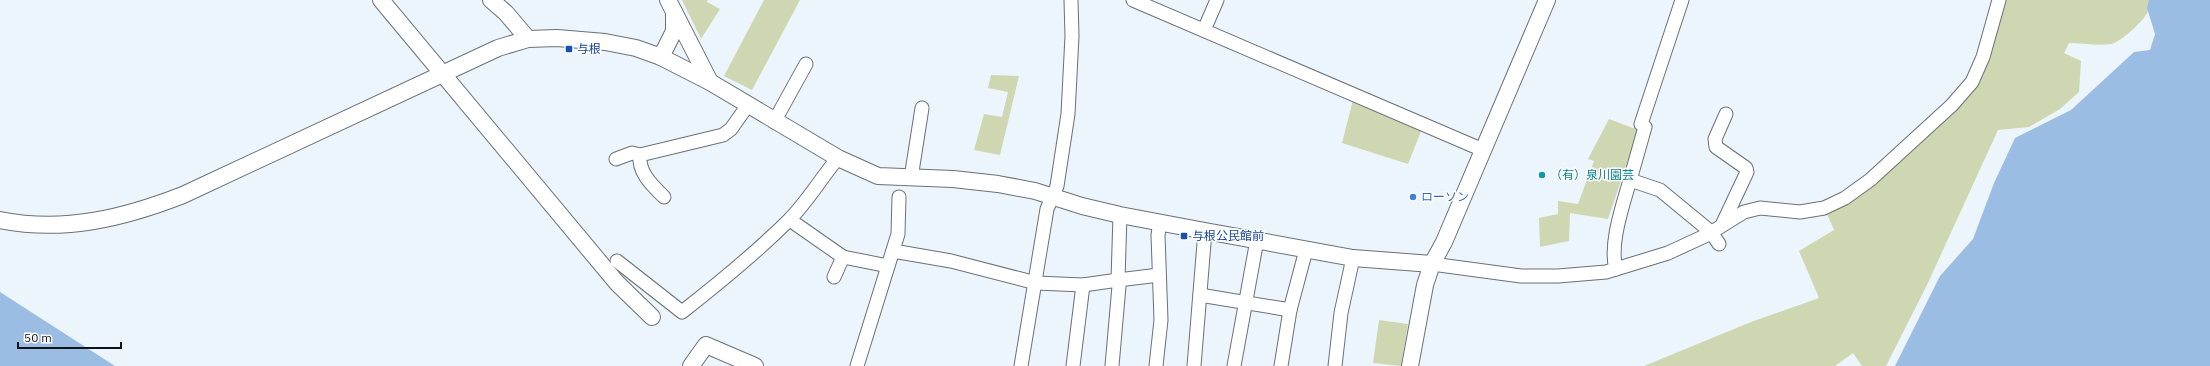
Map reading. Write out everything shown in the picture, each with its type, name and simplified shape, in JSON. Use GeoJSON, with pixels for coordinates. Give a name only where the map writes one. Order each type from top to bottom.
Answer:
{"type":"FeatureCollection","features":[{"type":"Feature","properties":{"kind":"street"},"geometry":{"type":"LineString","coordinates":[[380,0],[617,283],[652,317]]}},
{"type":"Feature","properties":{"kind":"street"},"geometry":{"type":"LineString","coordinates":[[491,0],[506,13],[528,39]]}},
{"type":"Feature","properties":{"kind":"street"},"geometry":{"type":"LineString","coordinates":[[1021,366],[1036,283],[1047,209],[1054,196],[1068,114],[1072,36],[1071,0]]}},
{"type":"Feature","properties":{"kind":"street"},"geometry":{"type":"LineString","coordinates":[[1133,0],[1483,150]]}},
{"type":"Feature","properties":{"kind":"street"},"geometry":{"type":"LineString","coordinates":[[1204,30],[1217,0]]}},
{"type":"Feature","properties":{"kind":"street"},"geometry":{"type":"LineString","coordinates":[[1410,366],[1425,285],[1432,264],[1444,242],[1547,0]]}},
{"type":"Feature","properties":{"kind":"street"},"geometry":{"type":"LineString","coordinates":[[1616,270],[1614,262],[1618,223],[1645,127],[1641,124],[1682,0]]}},
{"type":"Feature","properties":{"kind":"street"},"geometry":{"type":"LineString","coordinates":[[0,220],[56,225],[88,223],[132,214],[183,195],[505,45],[528,39],[557,38],[605,42],[636,48],[661,57],[710,82],[774,122],[838,158],[878,176],[953,179],[1035,190],[1120,215],[1353,258],[1432,264],[1521,276],[1558,276],[1616,270],[1668,253],[1711,232],[1723,223],[1744,212],[1756,209],[1800,212],[1824,208],[1845,198],[1870,180],[1952,105],[1972,82],[1982,57],[1999,0]]}},
{"type":"Feature","properties":{"kind":"street"},"geometry":{"type":"LineString","coordinates":[[661,57],[674,30],[671,6]]}},
{"type":"Feature","properties":{"kind":"street"},"geometry":{"type":"LineString","coordinates":[[671,6],[710,82]]}},
{"type":"Feature","properties":{"kind":"street"},"geometry":{"type":"LineString","coordinates":[[774,122],[806,64]]}},
{"type":"Feature","properties":{"kind":"street"},"geometry":{"type":"LineString","coordinates":[[616,159],[632,154],[640,155],[723,134],[731,129],[748,105]]}},
{"type":"Feature","properties":{"kind":"street"},"geometry":{"type":"LineString","coordinates":[[911,178],[922,108]]}},
{"type":"Feature","properties":{"kind":"street"},"geometry":{"type":"LineString","coordinates":[[1723,223],[1747,172],[1746,168],[1716,148],[1715,139],[1726,114]]}},
{"type":"Feature","properties":{"kind":"street"},"geometry":{"type":"LineString","coordinates":[[640,155],[639,162],[643,171],[664,197]]}},
{"type":"Feature","properties":{"kind":"street"},"geometry":{"type":"LineString","coordinates":[[617,261],[682,312],[734,271],[790,220],[838,158]]}},
{"type":"Feature","properties":{"kind":"street"},"geometry":{"type":"LineString","coordinates":[[1630,180],[1660,190],[1711,232],[1719,244]]}},
{"type":"Feature","properties":{"kind":"street"},"geometry":{"type":"LineString","coordinates":[[857,366],[898,234],[899,197]]}},
{"type":"Feature","properties":{"kind":"street"},"geometry":{"type":"LineString","coordinates":[[1112,366],[1119,286],[1120,215]]}},
{"type":"Feature","properties":{"kind":"street"},"geometry":{"type":"LineString","coordinates":[[790,220],[844,257],[888,266]]}},
{"type":"Feature","properties":{"kind":"street"},"geometry":{"type":"LineString","coordinates":[[1156,366],[1161,320],[1158,235],[1160,222]]}},
{"type":"Feature","properties":{"kind":"street"},"geometry":{"type":"LineString","coordinates":[[1194,366],[1205,231]]}},
{"type":"Feature","properties":{"kind":"street"},"geometry":{"type":"LineString","coordinates":[[1234,366],[1257,240]]}},
{"type":"Feature","properties":{"kind":"street"},"geometry":{"type":"LineString","coordinates":[[1281,366],[1290,310],[1306,250]]}},
{"type":"Feature","properties":{"kind":"street"},"geometry":{"type":"LineString","coordinates":[[893,251],[951,261],[1036,283],[1083,285],[1159,275]]}},
{"type":"Feature","properties":{"kind":"street"},"geometry":{"type":"LineString","coordinates":[[834,277],[844,257]]}},
{"type":"Feature","properties":{"kind":"street"},"geometry":{"type":"LineString","coordinates":[[1335,366],[1341,314],[1353,258]]}},
{"type":"Feature","properties":{"kind":"street"},"geometry":{"type":"LineString","coordinates":[[1073,366],[1083,285]]}},
{"type":"Feature","properties":{"kind":"street"},"geometry":{"type":"LineString","coordinates":[[1200,295],[1290,310]]}},
{"type":"Feature","properties":{"kind":"street"},"geometry":{"type":"LineString","coordinates":[[690,366],[706,345],[755,366]]}},
{"type":"Feature","properties":{"kind":"green space"},"geometry":{"type":"Polygon","coordinates":[[[682,0],[708,0],[707,2],[720,9],[701,39],[682,0]]]}},
{"type":"Feature","properties":{"kind":"green space"},"geometry":{"type":"Polygon","coordinates":[[[764,0],[800,0],[752,90],[724,76],[764,0]]]}},
{"type":"Feature","properties":{"kind":"green space"},"geometry":{"type":"Polygon","coordinates":[[[2001,0],[2152,0],[2151,6],[2143,19],[2123,38],[2116,42],[2101,45],[2069,43],[2064,53],[2081,61],[2079,92],[2060,109],[2029,127],[1998,130],[1927,285],[1886,366],[1862,366],[1853,353],[1835,366],[1644,366],[1751,322],[1819,298],[1799,251],[1834,230],[1827,214],[1959,104],[2001,0]]]}},
{"type":"Feature","properties":{"kind":"green space"},"geometry":{"type":"Polygon","coordinates":[[[991,75],[1019,76],[1000,155],[974,150],[984,114],[1002,117],[1008,92],[988,88],[991,75]]]}},
{"type":"Feature","properties":{"kind":"green space"},"geometry":{"type":"Polygon","coordinates":[[[1353,100],[1422,129],[1408,164],[1342,143],[1353,100]]]}},
{"type":"Feature","properties":{"kind":"green space"},"geometry":{"type":"Polygon","coordinates":[[[1609,119],[1638,130],[1608,219],[1570,213],[1569,241],[1540,247],[1539,218],[1558,214],[1558,201],[1578,204],[1594,161],[1588,159],[1609,119]]]}},
{"type":"Feature","properties":{"kind":"green space"},"geometry":{"type":"Polygon","coordinates":[[[1379,320],[1408,324],[1401,366],[1373,363],[1379,320]]]}},
{"type":"Feature","properties":{"kind":"water"},"geometry":{"type":"Polygon","coordinates":[[[2149,0],[2210,0],[2210,366],[1895,366],[1940,276],[1973,239],[1994,183],[2015,138],[2071,110],[2134,52],[2150,50],[2155,34],[2147,8],[2149,0]]]}},
{"type":"Feature","properties":{"kind":"water"},"geometry":{"type":"Polygon","coordinates":[[[0,292],[115,366],[0,366],[0,292]]]}},
{"type":"Feature","properties":{"kind":"place","name":"与根"},"geometry":{"type":"Point","coordinates":[569,49]}},
{"type":"Feature","properties":{"kind":"place","name":"（有）泉川園芸"},"geometry":{"type":"Point","coordinates":[1542,175]}},
{"type":"Feature","properties":{"kind":"place","name":"ローソン"},"geometry":{"type":"Point","coordinates":[1413,197]}},
{"type":"Feature","properties":{"kind":"place","name":"与根公民館前"},"geometry":{"type":"Point","coordinates":[1184,236]}}]}
